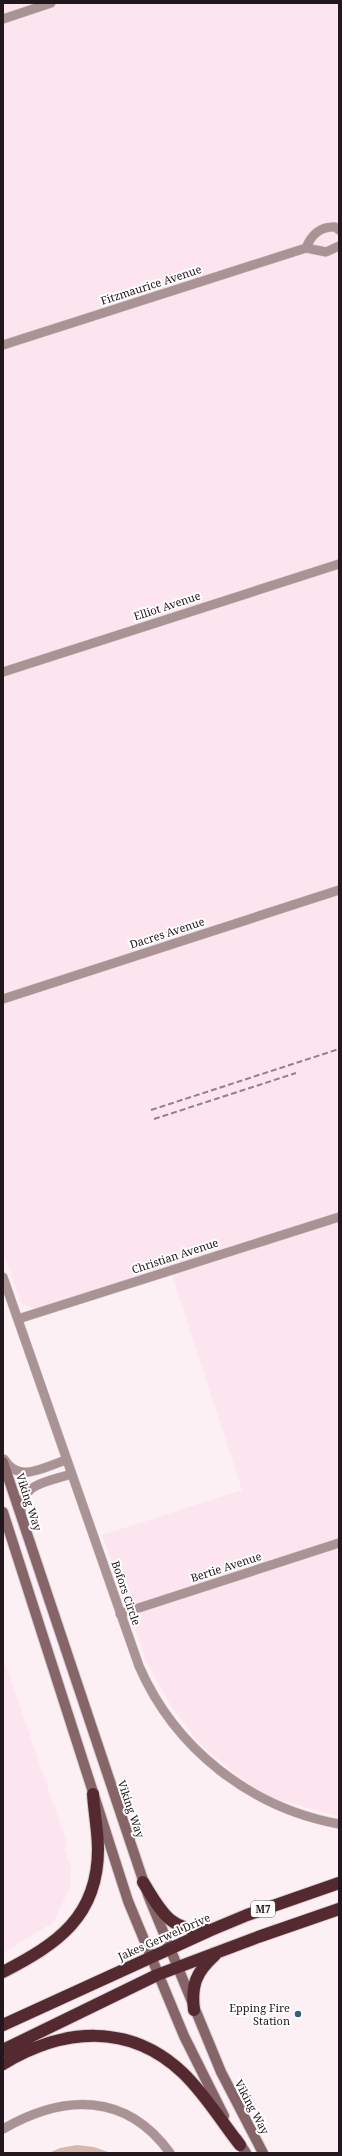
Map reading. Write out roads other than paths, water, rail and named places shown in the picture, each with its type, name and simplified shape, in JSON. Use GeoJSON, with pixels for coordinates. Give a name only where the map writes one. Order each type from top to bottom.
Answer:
{"type":"FeatureCollection","features":[{"type":"Feature","properties":{"kind":"highway"},"geometry":{"type":"LineString","coordinates":[[3,1972],[47,1948],[61,1937],[78,1917],[84,1906],[94,1883],[98,1849],[93,1794]]}},
{"type":"Feature","properties":{"kind":"highway"},"geometry":{"type":"LineString","coordinates":[[143,1882],[162,1911],[173,1923],[189,1929],[211,1930]]}},
{"type":"Feature","properties":{"kind":"highway","name":"Jakes Gerwel Drive"},"geometry":{"type":"LineString","coordinates":[[3,2025],[211,1930],[247,1915],[339,1883]]}},
{"type":"Feature","properties":{"kind":"highway","name":"M7"},"geometry":{"type":"LineString","coordinates":[[3,2050],[176,1967],[220,1950],[339,1909]]}},
{"type":"Feature","properties":{"kind":"highway"},"geometry":{"type":"LineString","coordinates":[[194,2010],[193,1988],[197,1975],[220,1950]]}},
{"type":"Feature","properties":{"kind":"highway"},"geometry":{"type":"LineString","coordinates":[[3,2064],[36,2046],[65,2038],[101,2036],[135,2044],[156,2053],[182,2073],[195,2086],[243,2149]]}},
{"type":"Feature","properties":{"kind":"main road","name":"Viking Way"},"geometry":{"type":"LineString","coordinates":[[3,1462],[143,1882],[176,1967],[221,2072],[263,2153]]}},
{"type":"Feature","properties":{"kind":"main road"},"geometry":{"type":"LineString","coordinates":[[3,1512],[128,1901],[157,1975],[199,2068],[243,2149]]}},
{"type":"Feature","properties":{"kind":"street"},"geometry":{"type":"LineString","coordinates":[[3,19],[51,3]]}},
{"type":"Feature","properties":{"kind":"street"},"geometry":{"type":"LineString","coordinates":[[339,230],[335,226],[323,228],[311,238],[306,248],[326,252],[339,246]]}},
{"type":"Feature","properties":{"kind":"street","name":"Fitzmaurice Avenue"},"geometry":{"type":"LineString","coordinates":[[3,345],[306,248]]}},
{"type":"Feature","properties":{"kind":"street","name":"Elliot Avenue"},"geometry":{"type":"LineString","coordinates":[[3,672],[339,564]]}},
{"type":"Feature","properties":{"kind":"street","name":"Dacres Avenue"},"geometry":{"type":"LineString","coordinates":[[3,999],[339,890]]}},
{"type":"Feature","properties":{"kind":"street","name":"Christian Avenue"},"geometry":{"type":"LineString","coordinates":[[18,1319],[339,1217]]}},
{"type":"Feature","properties":{"kind":"street","name":"Bofors Circle"},"geometry":{"type":"LineString","coordinates":[[3,1277],[120,1614],[139,1666],[150,1689],[172,1722],[201,1754],[232,1780],[266,1800],[303,1816],[339,1824]]}},
{"type":"Feature","properties":{"kind":"street"},"geometry":{"type":"LineString","coordinates":[[3,1458],[12,1470],[24,1473],[66,1460]]}},
{"type":"Feature","properties":{"kind":"street"},"geometry":{"type":"LineString","coordinates":[[21,1517],[22,1500],[28,1490],[71,1474]]}},
{"type":"Feature","properties":{"kind":"street","name":"Bertie Avenue"},"geometry":{"type":"LineString","coordinates":[[120,1614],[339,1543]]}},
{"type":"Feature","properties":{"kind":"street"},"geometry":{"type":"LineString","coordinates":[[3,2129],[26,2116],[48,2108],[64,2105],[94,2104],[123,2112],[136,2119],[162,2142],[170,2153]]}},
{"type":"Feature","properties":{"kind":"railway"},"geometry":{"type":"LineString","coordinates":[[151,1110],[339,1049]]}},
{"type":"Feature","properties":{"kind":"railway"},"geometry":{"type":"LineString","coordinates":[[154,1119],[296,1073]]}},
{"type":"Feature","properties":{"kind":"place","name":"Epping Fire Station"},"geometry":{"type":"Point","coordinates":[298,2014]}}]}
